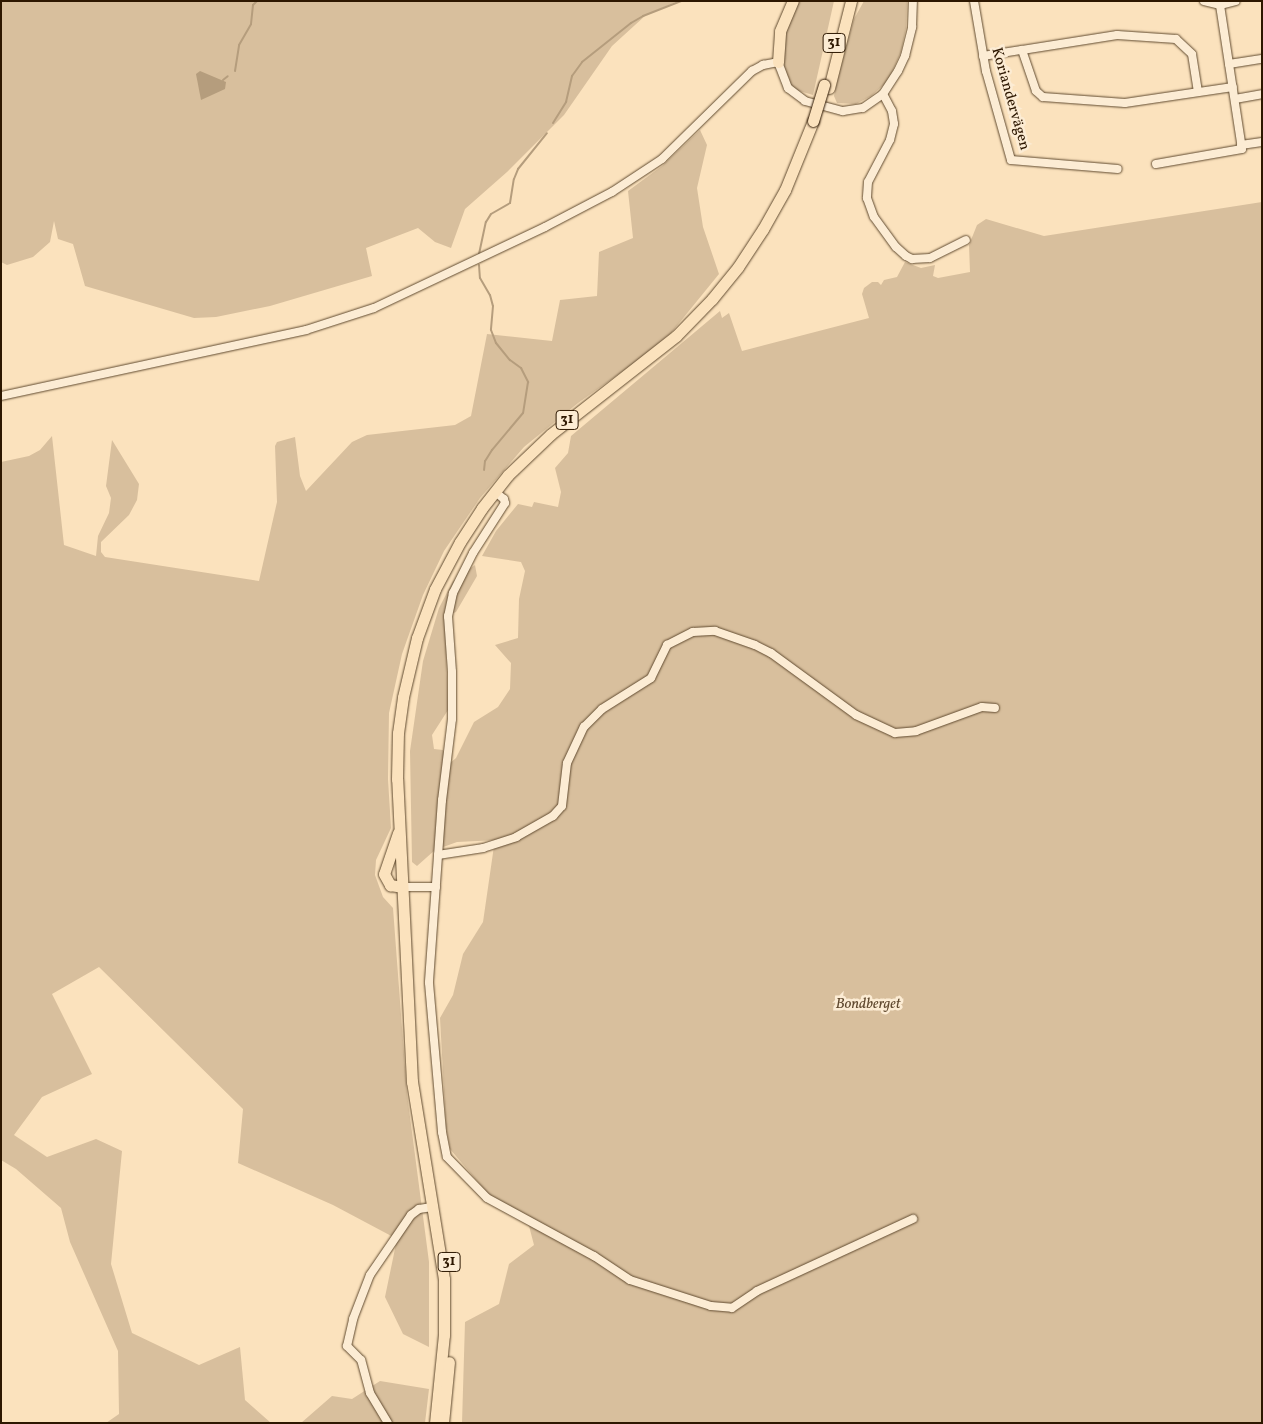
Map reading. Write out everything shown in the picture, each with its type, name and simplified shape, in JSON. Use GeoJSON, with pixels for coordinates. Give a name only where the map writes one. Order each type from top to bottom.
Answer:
{"type":"FeatureCollection","features":[{"type":"Feature","properties":{"kind":"highway"},"geometry":{"type":"LineString","coordinates":[[778,62],[780,31],[793,1]]}},
{"type":"Feature","properties":{"kind":"highway","name":"31"},"geometry":{"type":"LineString","coordinates":[[826,86],[845,1]]}},
{"type":"Feature","properties":{"kind":"highway","name":"31"},"geometry":{"type":"LineString","coordinates":[[435,1423],[444,1300],[441,1254],[412,1082],[405,887],[402,761],[408,698],[416,661],[430,617],[450,572],[476,527],[499,496],[541,450],[668,351],[718,300],[747,263],[771,227],[799,175],[851,1]]}},
{"type":"Feature","properties":{"kind":"highway"},"geometry":{"type":"LineString","coordinates":[[848,15],[858,1]]}},
{"type":"Feature","properties":{"kind":"highway","name":"31"},"geometry":{"type":"LineString","coordinates":[[444,1423],[451,1327],[451,1279],[419,1082],[399,829],[396,762],[406,678],[425,613],[460,542],[496,490],[529,453],[569,419],[661,349],[712,300],[748,253],[770,218],[816,122]]}},
{"type":"Feature","properties":{"kind":"highway"},"geometry":{"type":"LineString","coordinates":[[399,829],[384,874],[390,884],[405,887]]}},
{"type":"Feature","properties":{"kind":"street"},"geometry":{"type":"LineString","coordinates":[[1,396],[281,336],[374,308],[520,239],[612,192],[662,159],[752,71],[763,66],[778,62],[784,81],[792,92],[805,101],[843,111],[856,110],[870,104],[883,94],[892,82],[905,56],[912,27],[913,1]]}},
{"type":"Feature","properties":{"kind":"street","name":"Koriandervägen"},"geometry":{"type":"LineString","coordinates":[[974,1],[983,56],[1011,160],[1118,169]]}},
{"type":"Feature","properties":{"kind":"street"},"geometry":{"type":"LineString","coordinates":[[1204,1],[1220,6],[1236,1]]}},
{"type":"Feature","properties":{"kind":"street"},"geometry":{"type":"LineString","coordinates":[[1156,164],[1242,149],[1220,6]]}},
{"type":"Feature","properties":{"kind":"street"},"geometry":{"type":"LineString","coordinates":[[983,56],[1117,35],[1176,39],[1192,54],[1198,92]]}},
{"type":"Feature","properties":{"kind":"street"},"geometry":{"type":"LineString","coordinates":[[1022,50],[1036,91],[1043,97],[1125,103],[1233,87]]}},
{"type":"Feature","properties":{"kind":"street"},"geometry":{"type":"LineString","coordinates":[[1230,64],[1262,59]]}},
{"type":"Feature","properties":{"kind":"street"},"geometry":{"type":"LineString","coordinates":[[883,94],[892,111],[894,124],[890,140],[868,182],[867,198],[874,217],[896,247],[912,259],[930,258],[966,240]]}},
{"type":"Feature","properties":{"kind":"street"},"geometry":{"type":"LineString","coordinates":[[1235,98],[1262,94]]}},
{"type":"Feature","properties":{"kind":"street"},"geometry":{"type":"LineString","coordinates":[[1241,144],[1262,142]]}},
{"type":"Feature","properties":{"kind":"street"},"geometry":{"type":"LineString","coordinates":[[499,496],[504,499],[505,503],[473,553],[449,604],[452,719],[442,800],[429,983],[442,1132],[447,1157],[487,1198],[594,1256],[630,1280],[710,1306],[732,1308],[757,1291],[913,1219]]}},
{"type":"Feature","properties":{"kind":"street"},"geometry":{"type":"LineString","coordinates":[[438,855],[483,848],[516,837],[554,816],[562,806],[567,763],[584,727],[602,709],[651,678],[667,645],[693,632],[715,631],[755,645],[771,654],[856,714],[895,733],[916,731],[982,707],[995,708]]}},
{"type":"Feature","properties":{"kind":"street"},"geometry":{"type":"LineString","coordinates":[[405,887],[436,887]]}},
{"type":"Feature","properties":{"kind":"street"},"geometry":{"type":"LineString","coordinates":[[388,1423],[370,1393],[362,1360],[347,1346],[351,1328],[370,1275],[411,1215],[419,1209],[432,1206]]}},
{"type":"Feature","properties":{"kind":"green space"},"geometry":{"type":"Polygon","coordinates":[[[1,1],[678,1],[646,15],[612,46],[564,115],[507,172],[465,209],[451,248],[435,242],[418,228],[366,248],[372,276],[270,306],[216,317],[194,318],[85,286],[73,244],[58,239],[54,221],[50,242],[33,257],[7,265],[1,262],[1,1]]]}},
{"type":"Feature","properties":{"kind":"green space"},"geometry":{"type":"Polygon","coordinates":[[[797,1],[834,1],[813,95],[796,90],[789,82],[785,72],[783,57],[785,35],[797,1]]]}},
{"type":"Feature","properties":{"kind":"green space"},"geometry":{"type":"Polygon","coordinates":[[[864,1],[907,1],[906,28],[901,52],[888,81],[871,96],[856,104],[837,103],[834,96],[838,77],[854,19],[864,1]]]}},
{"type":"Feature","properties":{"kind":"green space"},"geometry":{"type":"Polygon","coordinates":[[[700,130],[707,145],[697,188],[703,227],[719,274],[671,333],[637,361],[578,403],[524,447],[480,498],[444,551],[423,595],[402,654],[389,713],[388,779],[391,828],[376,860],[375,875],[383,897],[393,908],[407,1094],[429,1262],[429,1347],[403,1334],[385,1297],[397,1239],[333,1205],[238,1163],[243,1109],[99,967],[52,994],[92,1074],[42,1097],[14,1135],[47,1157],[96,1139],[122,1151],[111,1264],[132,1333],[199,1365],[240,1347],[245,1400],[271,1423],[106,1423],[119,1414],[118,1351],[70,1242],[61,1208],[16,1169],[1,1160],[1,462],[29,456],[40,450],[52,436],[64,545],[96,556],[98,536],[109,513],[111,498],[106,486],[112,440],[139,484],[137,500],[129,515],[101,542],[101,552],[105,557],[259,581],[277,502],[275,446],[277,442],[295,437],[300,476],[306,491],[352,442],[367,435],[455,425],[471,416],[487,334],[552,341],[560,300],[597,296],[599,252],[633,238],[628,191],[662,166],[700,130]]]}},
{"type":"Feature","properties":{"kind":"green space","name":"Bondberget"},"geometry":{"type":"Polygon","coordinates":[[[1262,202],[1262,1423],[462,1423],[465,1322],[499,1304],[509,1264],[534,1245],[529,1226],[489,1195],[450,1149],[446,1127],[440,1018],[453,995],[463,954],[483,922],[494,846],[498,840],[457,842],[435,850],[417,866],[412,862],[410,751],[423,661],[439,608],[453,581],[475,565],[477,576],[456,612],[445,616],[448,710],[432,735],[434,749],[443,750],[449,764],[456,758],[474,722],[498,707],[510,689],[511,663],[495,645],[518,638],[519,599],[525,571],[521,562],[482,556],[496,531],[518,504],[532,507],[534,502],[558,507],[561,492],[555,468],[568,453],[571,436],[720,311],[722,318],[729,313],[742,351],[869,318],[862,294],[864,288],[872,282],[878,282],[881,285],[884,280],[897,277],[905,262],[921,268],[935,265],[933,276],[938,278],[970,272],[969,245],[977,225],[986,219],[1044,236],[1262,202]]]}},
{"type":"Feature","properties":{"kind":"green space"},"geometry":{"type":"Polygon","coordinates":[[[380,1381],[429,1389],[425,1423],[301,1423],[332,1396],[352,1399],[380,1381]]]}},
{"type":"Feature","properties":{"kind":"shaded area"},"geometry":{"type":"Polygon","coordinates":[[[200,71],[226,82],[225,89],[201,100],[196,74],[200,71]]]}},
{"type":"Feature","properties":{"kind":"waterway"},"geometry":{"type":"LineString","coordinates":[[235,71],[239,45],[251,24],[253,5],[257,1]]}},
{"type":"Feature","properties":{"kind":"waterway"},"geometry":{"type":"LineString","coordinates":[[553,123],[566,102],[572,76],[582,62],[631,23],[643,16],[681,1]]}},
{"type":"Feature","properties":{"kind":"waterway"},"geometry":{"type":"LineString","coordinates":[[223,80],[228,76]]}},
{"type":"Feature","properties":{"kind":"waterway"},"geometry":{"type":"LineString","coordinates":[[479,254],[486,222],[491,214],[510,203],[514,179],[518,169],[547,133]]}},
{"type":"Feature","properties":{"kind":"waterway"},"geometry":{"type":"LineString","coordinates":[[479,265],[480,278],[490,295],[493,306],[491,330],[496,343],[510,360],[521,368],[528,382],[523,413],[492,450],[485,461],[484,470]]}}]}
